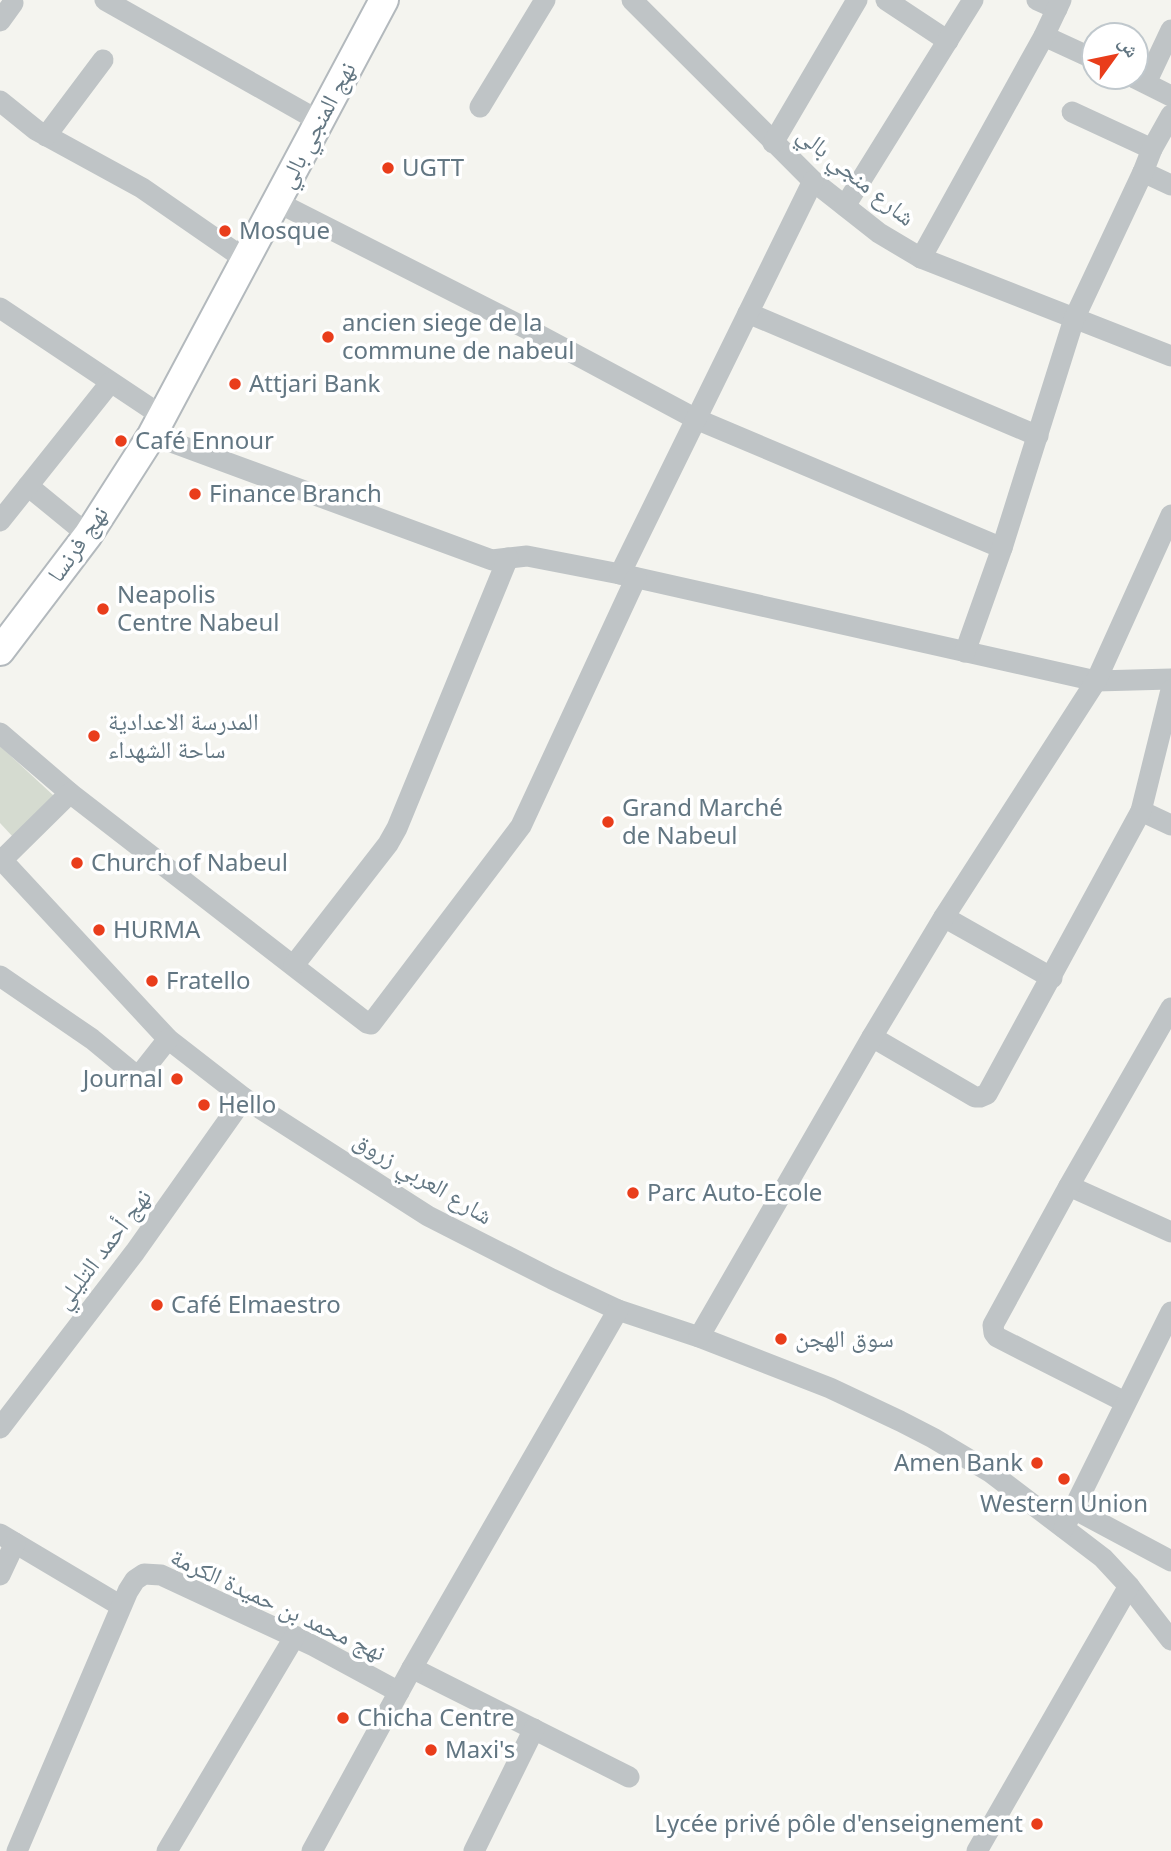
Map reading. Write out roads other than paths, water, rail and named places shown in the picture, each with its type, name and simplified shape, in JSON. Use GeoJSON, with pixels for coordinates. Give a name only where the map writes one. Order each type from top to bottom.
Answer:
{"type":"FeatureCollection","features":[{"type":"Feature","properties":{"kind":"street"},"geometry":{"type":"LineString","coordinates":[[105,0],[319,121]]}},
{"type":"Feature","properties":{"kind":"street","name":"نهج المنجي بالي"},"geometry":{"type":"LineString","coordinates":[[157,425],[384,0]]}},
{"type":"Feature","properties":{"kind":"street"},"geometry":{"type":"LineString","coordinates":[[480,107],[545,0]]}},
{"type":"Feature","properties":{"kind":"street","name":"شارع منجي بالي"},"geometry":{"type":"LineString","coordinates":[[632,0],[813,181],[879,233],[921,258],[1171,356]]}},
{"type":"Feature","properties":{"kind":"street"},"geometry":{"type":"LineString","coordinates":[[773,143],[857,0]]}},
{"type":"Feature","properties":{"kind":"street"},"geometry":{"type":"LineString","coordinates":[[886,0],[948,41]]}},
{"type":"Feature","properties":{"kind":"street"},"geometry":{"type":"LineString","coordinates":[[845,206],[973,0]]}},
{"type":"Feature","properties":{"kind":"street"},"geometry":{"type":"LineString","coordinates":[[0,20],[13,3]]}},
{"type":"Feature","properties":{"kind":"street"},"geometry":{"type":"LineString","coordinates":[[921,258],[1044,36],[1052,3]]}},
{"type":"Feature","properties":{"kind":"street"},"geometry":{"type":"LineString","coordinates":[[1150,64],[1171,30]]}},
{"type":"Feature","properties":{"kind":"street"},"geometry":{"type":"LineString","coordinates":[[1044,36],[1080,53]]}},
{"type":"Feature","properties":{"kind":"street"},"geometry":{"type":"LineString","coordinates":[[46,136],[103,60]]}},
{"type":"Feature","properties":{"kind":"street"},"geometry":{"type":"LineString","coordinates":[[1150,85],[1171,96]]}},
{"type":"Feature","properties":{"kind":"street"},"geometry":{"type":"LineString","coordinates":[[0,101],[36,130],[142,188],[246,260]]}},
{"type":"Feature","properties":{"kind":"street"},"geometry":{"type":"LineString","coordinates":[[1072,112],[1152,149]]}},
{"type":"Feature","properties":{"kind":"street"},"geometry":{"type":"LineString","coordinates":[[965,652],[1002,548],[1074,319],[1152,149],[1171,115]]}},
{"type":"Feature","properties":{"kind":"street"},"geometry":{"type":"LineString","coordinates":[[1143,172],[1171,185]]}},
{"type":"Feature","properties":{"kind":"street"},"geometry":{"type":"LineString","coordinates":[[0,733],[70,793],[367,1023],[376,1021],[521,826],[696,419],[813,181]]}},
{"type":"Feature","properties":{"kind":"street"},"geometry":{"type":"LineString","coordinates":[[277,202],[541,336],[696,419],[1002,548]]}},
{"type":"Feature","properties":{"kind":"street"},"geometry":{"type":"LineString","coordinates":[[0,308],[110,383],[157,425],[492,560],[527,556],[628,576],[1096,681],[1171,679]]}},
{"type":"Feature","properties":{"kind":"street"},"geometry":{"type":"LineString","coordinates":[[748,313],[1038,436]]}},
{"type":"Feature","properties":{"kind":"street"},"geometry":{"type":"LineString","coordinates":[[0,521],[110,383]]}},
{"type":"Feature","properties":{"kind":"street","name":"نهج فرنسا"},"geometry":{"type":"LineString","coordinates":[[0,651],[88,535],[157,425]]}},
{"type":"Feature","properties":{"kind":"street"},"geometry":{"type":"LineString","coordinates":[[28,486],[88,535]]}},
{"type":"Feature","properties":{"kind":"street"},"geometry":{"type":"LineString","coordinates":[[699,1337],[944,917],[1096,681],[1171,515]]}},
{"type":"Feature","properties":{"kind":"street"},"geometry":{"type":"LineString","coordinates":[[294,965],[388,844],[397,828],[509,558]]}},
{"type":"Feature","properties":{"kind":"street"},"geometry":{"type":"LineString","coordinates":[[873,1037],[975,1097],[984,1096],[1052,978],[1141,811],[1171,690]]}},
{"type":"Feature","properties":{"kind":"street"},"geometry":{"type":"LineString","coordinates":[[1,860],[70,793]]}},
{"type":"Feature","properties":{"kind":"street"},"geometry":{"type":"LineString","coordinates":[[1141,811],[1171,825]]}},
{"type":"Feature","properties":{"kind":"street","name":"شارع العربي زروق"},"geometry":{"type":"LineString","coordinates":[[1,860],[168,1039],[244,1098],[428,1216],[618,1310],[699,1337],[830,1388],[900,1421],[990,1472],[1063,1528]]}},
{"type":"Feature","properties":{"kind":"street"},"geometry":{"type":"LineString","coordinates":[[944,917],[1052,978]]}},
{"type":"Feature","properties":{"kind":"street"},"geometry":{"type":"LineString","coordinates":[[0,975],[93,1039],[138,1077],[168,1039]]}},
{"type":"Feature","properties":{"kind":"street"},"geometry":{"type":"LineString","coordinates":[[1125,1402],[994,1333],[993,1325],[1069,1186],[1169,1015]]}},
{"type":"Feature","properties":{"kind":"street","name":"نهج أحمد التليلي"},"geometry":{"type":"LineString","coordinates":[[0,1428],[135,1252],[244,1098]]}},
{"type":"Feature","properties":{"kind":"street"},"geometry":{"type":"LineString","coordinates":[[1069,1186],[1171,1232]]}},
{"type":"Feature","properties":{"kind":"street"},"geometry":{"type":"LineString","coordinates":[[312,1851],[412,1668],[618,1310]]}},
{"type":"Feature","properties":{"kind":"street"},"geometry":{"type":"LineString","coordinates":[[1168,1324],[1125,1402],[1063,1528],[1103,1558],[1129,1586],[1171,1640]]}},
{"type":"Feature","properties":{"kind":"street"},"geometry":{"type":"LineString","coordinates":[[1072,1508],[1171,1561]]}},
{"type":"Feature","properties":{"kind":"street"},"geometry":{"type":"LineString","coordinates":[[0,1575],[7,1538],[121,1606]]}},
{"type":"Feature","properties":{"kind":"street","name":"نهج محمد بن حميدة الكرمة"},"geometry":{"type":"LineString","coordinates":[[17,1851],[121,1606],[135,1580],[144,1574],[161,1575],[295,1636],[399,1692]]}},
{"type":"Feature","properties":{"kind":"street"},"geometry":{"type":"LineString","coordinates":[[977,1851],[1129,1586]]}},
{"type":"Feature","properties":{"kind":"street"},"geometry":{"type":"LineString","coordinates":[[167,1851],[295,1636]]}},
{"type":"Feature","properties":{"kind":"street"},"geometry":{"type":"LineString","coordinates":[[412,1668],[629,1777]]}},
{"type":"Feature","properties":{"kind":"street"},"geometry":{"type":"LineString","coordinates":[[474,1851],[534,1729]]}},
{"type":"Feature","properties":{"kind":"place","name":"UGTT"},"geometry":{"type":"Point","coordinates":[388,168]}},
{"type":"Feature","properties":{"kind":"place","name":"Mosque"},"geometry":{"type":"Point","coordinates":[225,231]}},
{"type":"Feature","properties":{"kind":"place","name":"ancien siege de la commune de nabeul"},"geometry":{"type":"Point","coordinates":[328,337]}},
{"type":"Feature","properties":{"kind":"place","name":"Attjari Bank"},"geometry":{"type":"Point","coordinates":[235,384]}},
{"type":"Feature","properties":{"kind":"place","name":"Café Ennour"},"geometry":{"type":"Point","coordinates":[121,441]}},
{"type":"Feature","properties":{"kind":"place","name":"Finance Branch"},"geometry":{"type":"Point","coordinates":[195,494]}},
{"type":"Feature","properties":{"kind":"place","name":"Neapolis Centre Nabeul"},"geometry":{"type":"Point","coordinates":[103,609]}},
{"type":"Feature","properties":{"kind":"place","name":"المدرسة الاعدادية ساحة الشهداء"},"geometry":{"type":"Point","coordinates":[94,736]}},
{"type":"Feature","properties":{"kind":"place","name":"Grand Marché de Nabeul"},"geometry":{"type":"Point","coordinates":[608,822]}},
{"type":"Feature","properties":{"kind":"place","name":"Church of Nabeul"},"geometry":{"type":"Point","coordinates":[77,863]}},
{"type":"Feature","properties":{"kind":"place","name":"HURMA"},"geometry":{"type":"Point","coordinates":[99,930]}},
{"type":"Feature","properties":{"kind":"place","name":"Fratello"},"geometry":{"type":"Point","coordinates":[152,981]}},
{"type":"Feature","properties":{"kind":"place","name":"Journal"},"geometry":{"type":"Point","coordinates":[177,1079]}},
{"type":"Feature","properties":{"kind":"place","name":"Hello"},"geometry":{"type":"Point","coordinates":[204,1105]}},
{"type":"Feature","properties":{"kind":"place","name":"Parc Auto-Ecole"},"geometry":{"type":"Point","coordinates":[633,1193]}},
{"type":"Feature","properties":{"kind":"place","name":"Café Elmaestro"},"geometry":{"type":"Point","coordinates":[157,1305]}},
{"type":"Feature","properties":{"kind":"place","name":"سوق الهجن"},"geometry":{"type":"Point","coordinates":[781,1339]}},
{"type":"Feature","properties":{"kind":"place","name":"Amen Bank"},"geometry":{"type":"Point","coordinates":[1037,1463]}},
{"type":"Feature","properties":{"kind":"place","name":"Western Union"},"geometry":{"type":"Point","coordinates":[1064,1479]}},
{"type":"Feature","properties":{"kind":"place","name":"Chicha Centre"},"geometry":{"type":"Point","coordinates":[343,1718]}},
{"type":"Feature","properties":{"kind":"place","name":"Maxi's"},"geometry":{"type":"Point","coordinates":[431,1750]}},
{"type":"Feature","properties":{"kind":"place","name":"Lycée privé pôle d'enseignement"},"geometry":{"type":"Point","coordinates":[1037,1824]}}]}
